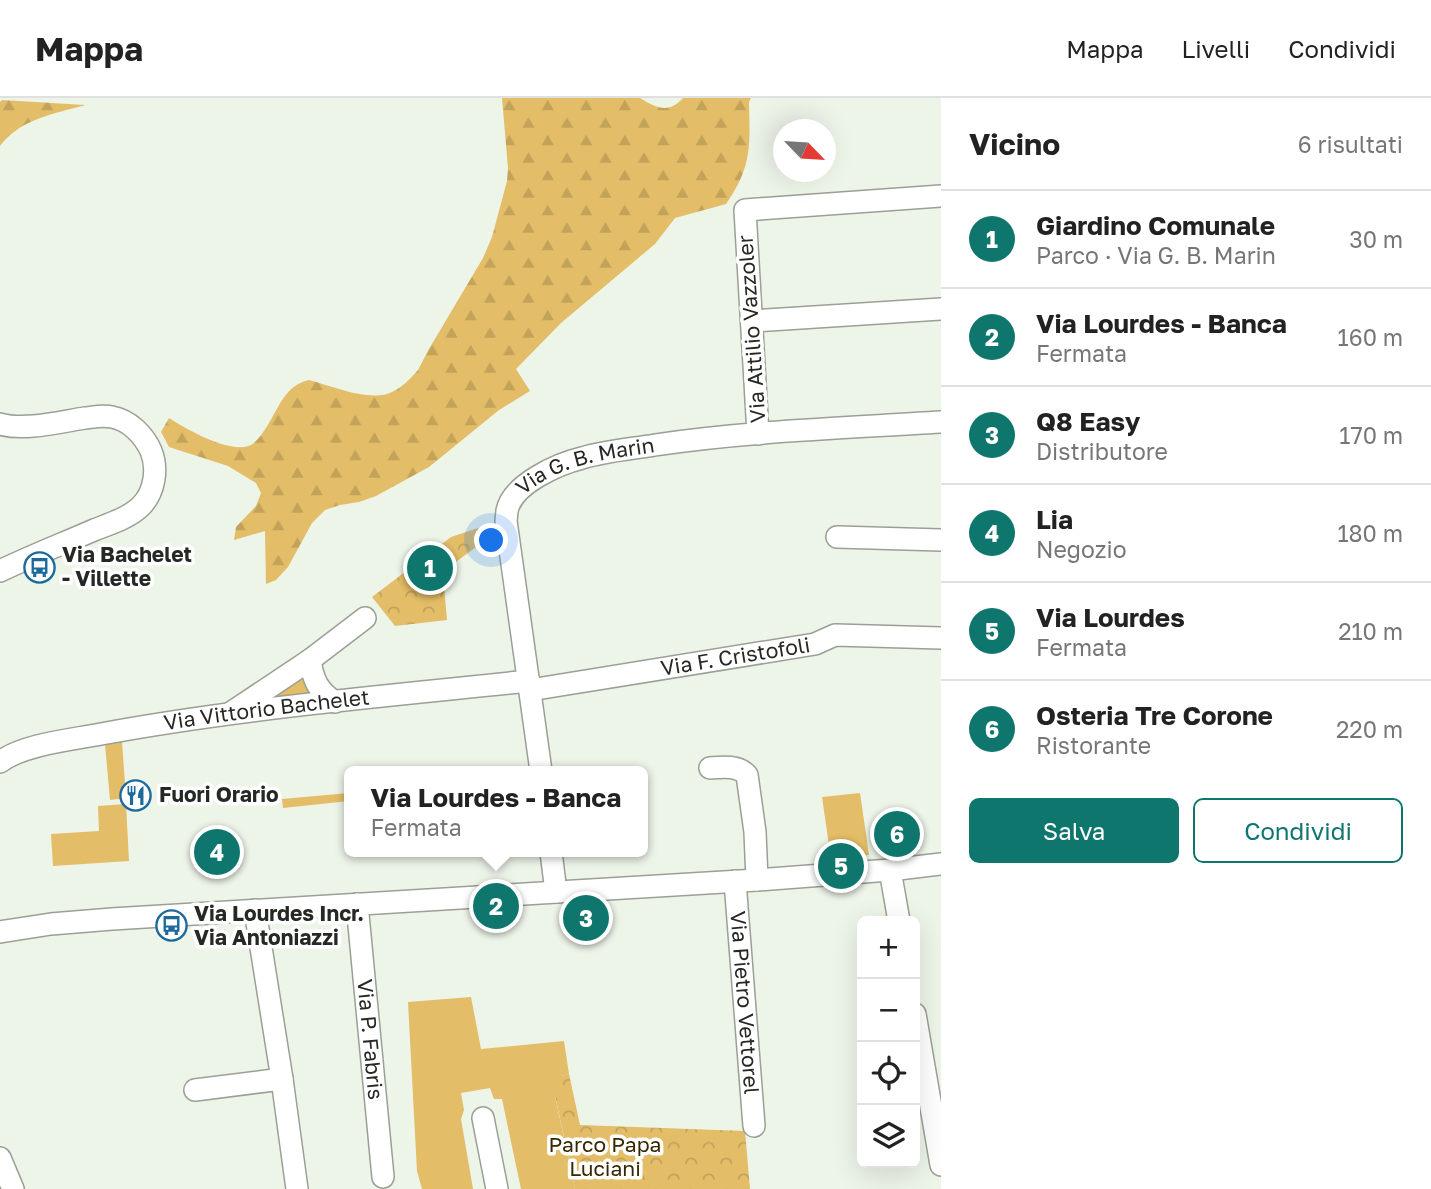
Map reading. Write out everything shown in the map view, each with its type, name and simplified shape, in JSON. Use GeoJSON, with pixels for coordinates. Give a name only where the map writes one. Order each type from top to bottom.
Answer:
{"type":"FeatureCollection","features":[{"type":"Feature","properties":{"kind":"street","name":"Via Attilio Vazzoler"},"geometry":{"type":"LineString","coordinates":[[758,434],[745,210],[941,197]]}},
{"type":"Feature","properties":{"kind":"street"},"geometry":{"type":"LineString","coordinates":[[752,321],[941,309]]}},
{"type":"Feature","properties":{"kind":"street"},"geometry":{"type":"LineString","coordinates":[[0,424],[18,427],[93,417],[114,417],[141,434],[149,447],[155,466],[149,494],[139,508],[0,571]]}},
{"type":"Feature","properties":{"kind":"street","name":"Via G. B. Marin"},"geometry":{"type":"LineString","coordinates":[[540,766],[506,521],[510,503],[531,480],[580,458],[704,438],[941,422]]}},
{"type":"Feature","properties":{"kind":"street"},"geometry":{"type":"LineString","coordinates":[[837,537],[941,540]]}},
{"type":"Feature","properties":{"kind":"street"},"geometry":{"type":"LineString","coordinates":[[227,715],[310,660],[365,618]]}},
{"type":"Feature","properties":{"kind":"street","name":"Via F. Cristofoli"},"geometry":{"type":"LineString","coordinates":[[529,685],[815,644],[835,635],[941,638]]}},
{"type":"Feature","properties":{"kind":"street"},"geometry":{"type":"LineString","coordinates":[[310,660],[317,684],[324,695],[335,702]]}},
{"type":"Feature","properties":{"kind":"street","name":"Via Vittorio Bachelet"},"geometry":{"type":"LineString","coordinates":[[3,758],[18,751],[150,725],[335,702],[529,685]]}},
{"type":"Feature","properties":{"kind":"street"},"geometry":{"type":"LineString","coordinates":[[710,768],[738,769],[747,775],[755,832],[757,880]]}},
{"type":"Feature","properties":{"kind":"street"},"geometry":{"type":"LineString","coordinates":[[552,857],[556,892]]}},
{"type":"Feature","properties":{"kind":"street"},"geometry":{"type":"LineString","coordinates":[[0,932],[51,924],[757,880],[941,864]]}},
{"type":"Feature","properties":{"kind":"street"},"geometry":{"type":"LineString","coordinates":[[890,870],[898,916]]}},
{"type":"Feature","properties":{"kind":"street","name":"Via Pietro Vettorel"},"geometry":{"type":"LineString","coordinates":[[734,881],[754,1126]]}},
{"type":"Feature","properties":{"kind":"street","name":"Via P. Fabris"},"geometry":{"type":"LineString","coordinates":[[357,904],[383,1177]]}},
{"type":"Feature","properties":{"kind":"street"},"geometry":{"type":"LineString","coordinates":[[255,910],[297,1189]]}},
{"type":"Feature","properties":{"kind":"street"},"geometry":{"type":"LineString","coordinates":[[0,923],[51,924]]}},
{"type":"Feature","properties":{"kind":"street"},"geometry":{"type":"LineString","coordinates":[[920,1042],[941,1165]]}},
{"type":"Feature","properties":{"kind":"street"},"geometry":{"type":"LineString","coordinates":[[195,1090],[282,1079]]}},
{"type":"Feature","properties":{"kind":"street"},"geometry":{"type":"LineString","coordinates":[[483,1118],[497,1189]]}},
{"type":"Feature","properties":{"kind":"street"},"geometry":{"type":"LineString","coordinates":[[0,1158],[13,1189]]}},
{"type":"Feature","properties":{"kind":"green space"},"geometry":{"type":"Polygon","coordinates":[[[502,98],[640,98],[667,108],[683,98],[751,98],[748,156],[741,179],[726,204],[675,218],[655,244],[561,323],[516,369],[530,391],[499,410],[429,467],[376,496],[325,510],[312,523],[288,567],[276,580],[266,584],[265,531],[234,540],[236,527],[256,506],[261,493],[256,483],[228,466],[169,447],[161,432],[169,418],[224,445],[246,447],[261,435],[294,386],[304,381],[309,380],[348,392],[378,395],[392,392],[408,381],[418,370],[483,258],[492,237],[508,168],[502,98]]]}},
{"type":"Feature","properties":{"kind":"green space"},"geometry":{"type":"Polygon","coordinates":[[[2,100],[85,105],[50,115],[17,129],[0,146],[2,100]]]}},
{"type":"Feature","properties":{"kind":"green space"},"geometry":{"type":"Polygon","coordinates":[[[499,521],[502,545],[475,548],[443,575],[447,620],[395,626],[372,597],[451,537],[499,521]]]}},
{"type":"Feature","properties":{"kind":"green space"},"geometry":{"type":"Polygon","coordinates":[[[301,674],[316,694],[276,698],[276,694],[301,674]]]}},
{"type":"Feature","properties":{"kind":"green space"},"geometry":{"type":"Polygon","coordinates":[[[122,741],[126,798],[110,800],[105,744],[122,741]]]}},
{"type":"Feature","properties":{"kind":"green space"},"geometry":{"type":"Polygon","coordinates":[[[344,793],[344,802],[283,808],[282,799],[344,793]]]}},
{"type":"Feature","properties":{"kind":"green space"},"geometry":{"type":"Polygon","coordinates":[[[860,793],[869,855],[831,859],[822,797],[860,793]]]}},
{"type":"Feature","properties":{"kind":"green space"},"geometry":{"type":"Polygon","coordinates":[[[126,804],[129,861],[53,866],[51,834],[99,831],[98,806],[126,804]]]}},
{"type":"Feature","properties":{"kind":"green space"},"geometry":{"type":"Polygon","coordinates":[[[471,997],[481,1049],[564,1041],[569,1074],[561,1076],[561,1090],[555,1096],[575,1189],[521,1189],[502,1099],[494,1099],[490,1088],[461,1093],[464,1110],[461,1119],[473,1189],[422,1189],[417,1171],[408,1002],[471,997]]]}},
{"type":"Feature","properties":{"kind":"green space","name":"Parco Papa Luciani"},"geometry":{"type":"Polygon","coordinates":[[[569,1074],[580,1125],[745,1131],[750,1189],[575,1189],[555,1095],[561,1090],[561,1076],[569,1074]]]}},
{"type":"Feature","properties":{"kind":"place","name":"Via Bachelet - Villette"},"geometry":{"type":"Point","coordinates":[39,567]}},
{"type":"Feature","properties":{"kind":"place","name":"Giardino Comunale"},"geometry":{"type":"Point","coordinates":[430,568]}},
{"type":"Feature","properties":{"kind":"place","name":"Fuori Orario"},"geometry":{"type":"Point","coordinates":[136,795]}},
{"type":"Feature","properties":{"kind":"place","name":"Osteria Tre Corone"},"geometry":{"type":"Point","coordinates":[897,834]}},
{"type":"Feature","properties":{"kind":"place","name":"Lia"},"geometry":{"type":"Point","coordinates":[217,852]}},
{"type":"Feature","properties":{"kind":"place","name":"Via Lourdes"},"geometry":{"type":"Point","coordinates":[841,866]}},
{"type":"Feature","properties":{"kind":"place","name":"Via Lourdes - Banca"},"geometry":{"type":"Point","coordinates":[496,906]}},
{"type":"Feature","properties":{"kind":"place","name":"Q8 Easy"},"geometry":{"type":"Point","coordinates":[586,918]}},
{"type":"Feature","properties":{"kind":"place","name":"Via Lourdes Incr. Via Antoniazzi"},"geometry":{"type":"Point","coordinates":[171,926]}}]}
